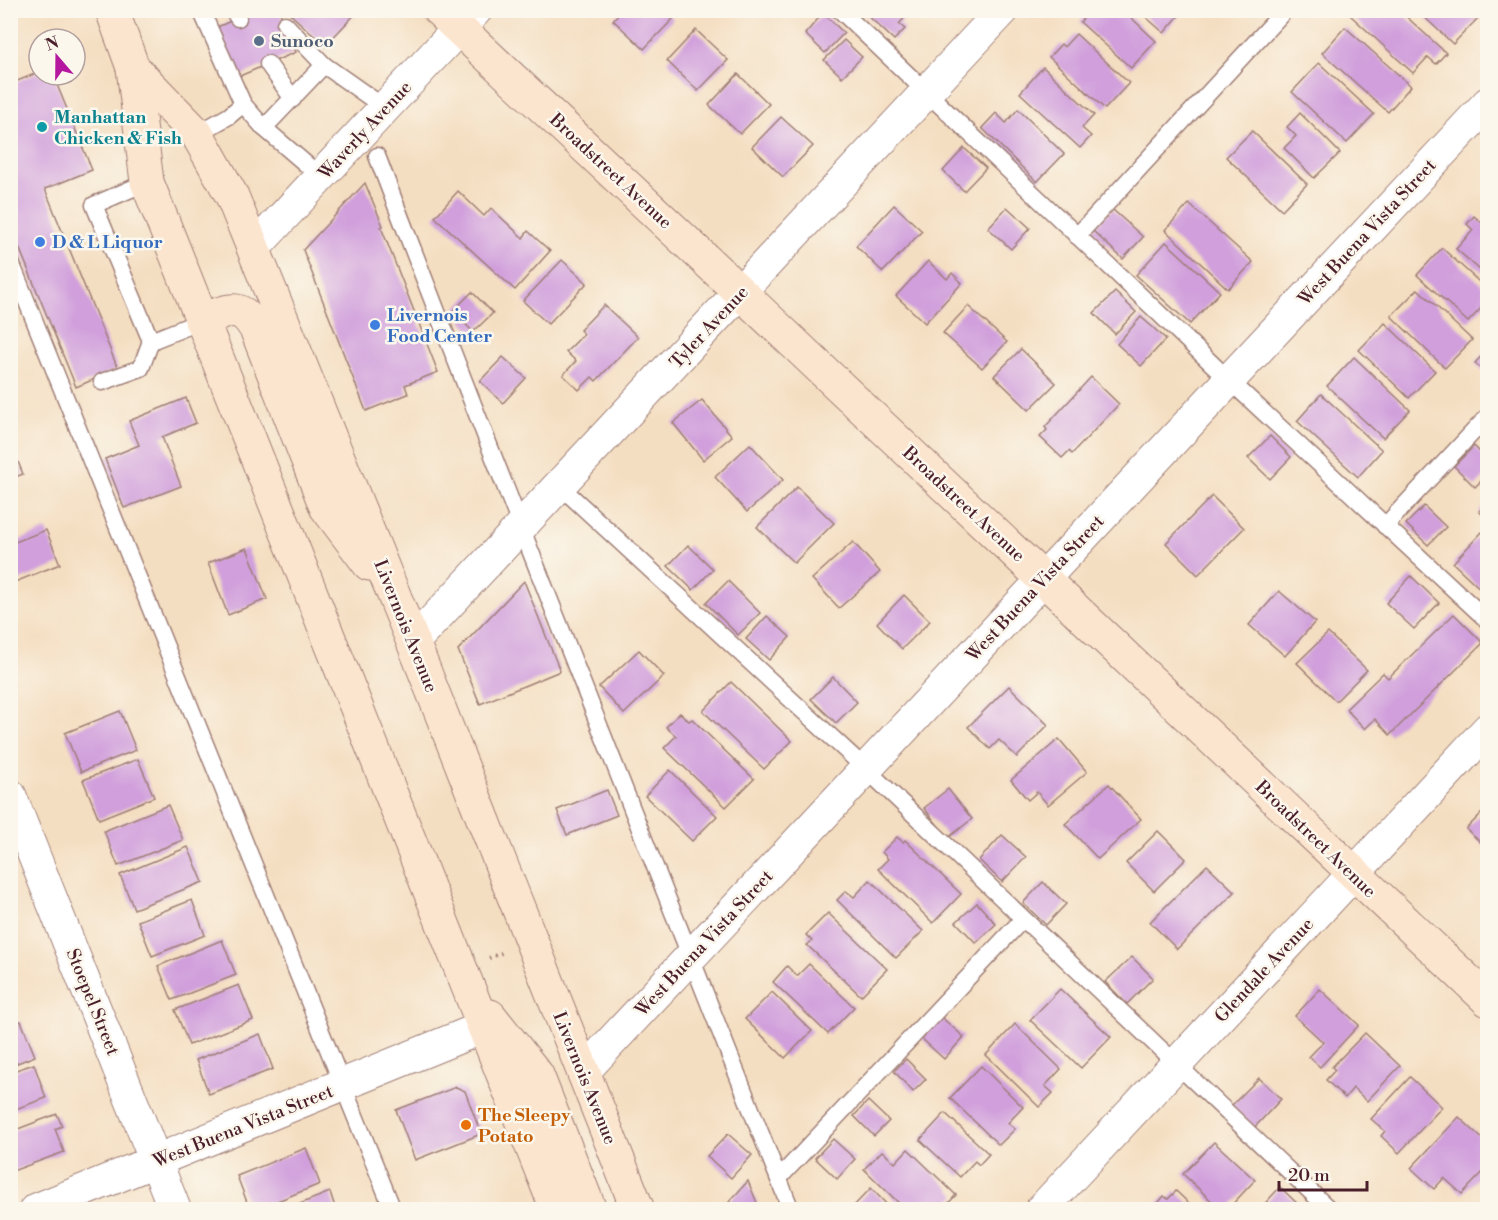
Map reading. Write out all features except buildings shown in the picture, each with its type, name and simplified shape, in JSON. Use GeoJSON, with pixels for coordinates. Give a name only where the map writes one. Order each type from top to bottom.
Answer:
{"type":"FeatureCollection","features":[{"type":"Feature","properties":{"kind":"main road","name":"Livernois Avenue"},"geometry":{"type":"LineString","coordinates":[[116,11],[133,68],[147,182],[557,1209]]}},
{"type":"Feature","properties":{"kind":"main road","name":"Broadstreet Avenue"},"geometry":{"type":"LineString","coordinates":[[458,17],[741,293],[1488,1000]]}},
{"type":"Feature","properties":{"kind":"main road","name":"Livernois Avenue"},"geometry":{"type":"LineString","coordinates":[[133,68],[197,134],[232,196],[397,602],[638,1209]]}},
{"type":"Feature","properties":{"kind":"main road"},"geometry":{"type":"LineString","coordinates":[[201,321],[233,310],[241,311],[249,316],[257,331],[326,507],[397,602]]}},
{"type":"Feature","properties":{"kind":"main road"},"geometry":{"type":"LineString","coordinates":[[469,989],[537,1075],[590,1209]]}},
{"type":"Feature","properties":{"kind":"street","name":"Tyler Avenue"},"geometry":{"type":"LineString","coordinates":[[413,642],[1004,10]]}},
{"type":"Feature","properties":{"kind":"street","name":"Waverly Avenue"},"geometry":{"type":"LineString","coordinates":[[254,249],[385,108],[458,17]]}},
{"type":"Feature","properties":{"kind":"street","name":"West Buena Vista Street"},"geometry":{"type":"LineString","coordinates":[[583,1072],[1488,103]]}},
{"type":"Feature","properties":{"kind":"street","name":"Glendale Avenue"},"geometry":{"type":"LineString","coordinates":[[1041,1209],[1488,729]]}},
{"type":"Feature","properties":{"kind":"street","name":"Stoepel Street"},"geometry":{"type":"LineString","coordinates":[[10,795],[176,1209]]}},
{"type":"Feature","properties":{"kind":"street","name":"West Buena Vista Street"},"geometry":{"type":"LineString","coordinates":[[35,1209],[484,1027]]}},
{"type":"Feature","properties":{"kind":"lane"},"geometry":{"type":"LineString","coordinates":[[201,10],[243,104],[264,128],[321,177]]}},
{"type":"Feature","properties":{"kind":"lane"},"geometry":{"type":"LineString","coordinates":[[840,10],[1229,380],[1488,621]]}},
{"type":"Feature","properties":{"kind":"lane"},"geometry":{"type":"LineString","coordinates":[[1077,236],[1285,10]]}},
{"type":"Feature","properties":{"kind":"lane"},"geometry":{"type":"LineString","coordinates":[[285,24],[324,65],[385,108]]}},
{"type":"Feature","properties":{"kind":"lane"},"geometry":{"type":"LineString","coordinates":[[268,64],[293,99]]}},
{"type":"Feature","properties":{"kind":"lane"},"geometry":{"type":"LineString","coordinates":[[264,128],[324,65]]}},
{"type":"Feature","properties":{"kind":"lane"},"geometry":{"type":"LineString","coordinates":[[197,134],[229,116],[243,104]]}},
{"type":"Feature","properties":{"kind":"lane"},"geometry":{"type":"LineString","coordinates":[[377,156],[508,498],[692,955],[791,1209]]}},
{"type":"Feature","properties":{"kind":"lane"},"geometry":{"type":"LineString","coordinates":[[102,382],[141,368],[151,341],[94,205],[147,182]]}},
{"type":"Feature","properties":{"kind":"lane"},"geometry":{"type":"LineString","coordinates":[[10,260],[393,1209]]}},
{"type":"Feature","properties":{"kind":"lane"},"geometry":{"type":"LineString","coordinates":[[151,341],[201,321]]}},
{"type":"Feature","properties":{"kind":"lane"},"geometry":{"type":"LineString","coordinates":[[1385,526],[1488,416]]}},
{"type":"Feature","properties":{"kind":"lane"},"geometry":{"type":"LineString","coordinates":[[560,486],[866,770],[1330,1209]]}},
{"type":"Feature","properties":{"kind":"lane"},"geometry":{"type":"LineString","coordinates":[[779,1178],[1023,919]]}},
{"type":"Feature","properties":{"kind":"place","name":"Sunoco"},"geometry":{"type":"Point","coordinates":[259,41]}},
{"type":"Feature","properties":{"kind":"place","name":"Manhattan Chicken & Fish"},"geometry":{"type":"Point","coordinates":[42,127]}},
{"type":"Feature","properties":{"kind":"place","name":"D & L Liquor"},"geometry":{"type":"Point","coordinates":[40,242]}},
{"type":"Feature","properties":{"kind":"place","name":"Livernois Food Center"},"geometry":{"type":"Point","coordinates":[375,325]}},
{"type":"Feature","properties":{"kind":"place","name":"The Sleepy Potato"},"geometry":{"type":"Point","coordinates":[466,1125]}}]}
